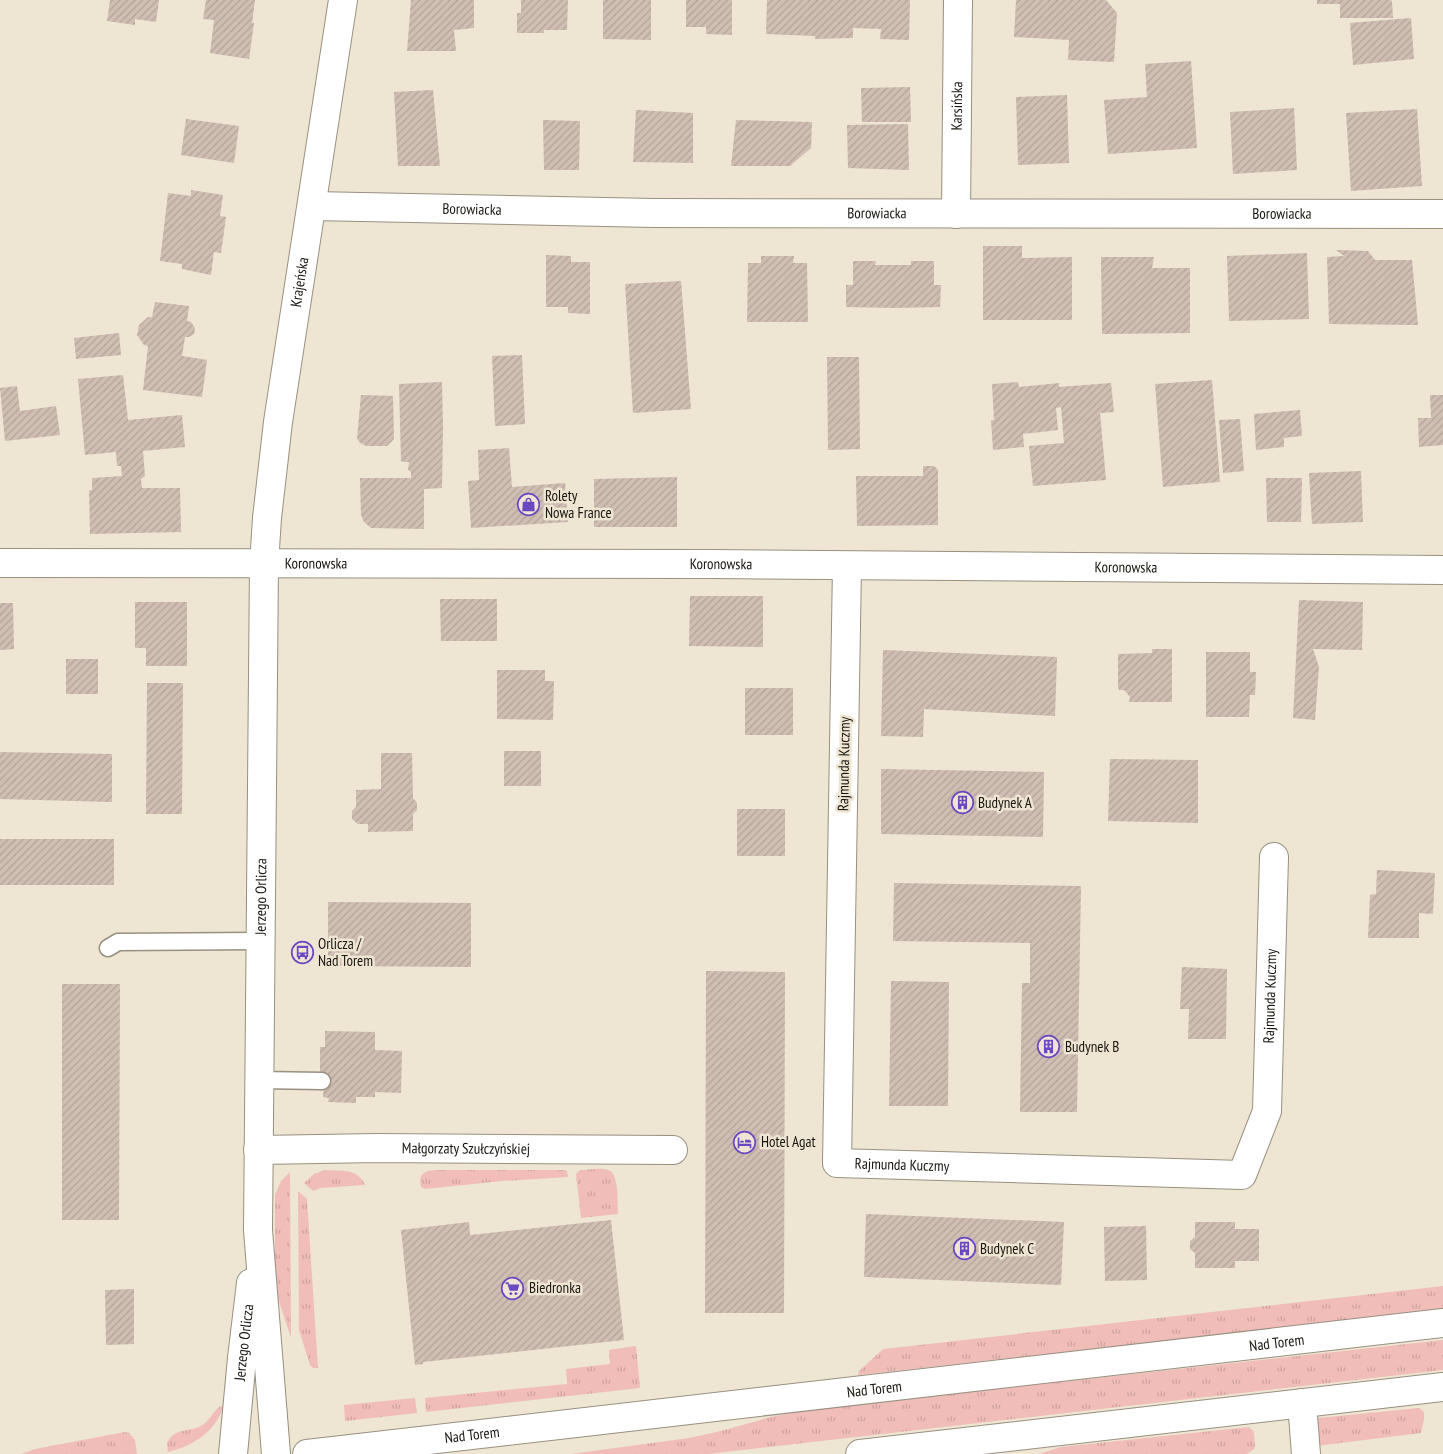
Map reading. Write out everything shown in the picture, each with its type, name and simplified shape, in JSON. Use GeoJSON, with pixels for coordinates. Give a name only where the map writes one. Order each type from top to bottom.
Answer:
{"type":"FeatureCollection","features":[{"type":"Feature","properties":{"kind":"street","name":"Krajeńska"},"geometry":{"type":"LineString","coordinates":[[264,564],[267,518],[278,422],[343,0]]}},
{"type":"Feature","properties":{"kind":"street","name":"Karsińska"},"geometry":{"type":"LineString","coordinates":[[956,214],[958,0]]}},
{"type":"Feature","properties":{"kind":"street","name":"Borowiacka"},"geometry":{"type":"LineString","coordinates":[[312,206],[654,214],[1443,214]]}},
{"type":"Feature","properties":{"kind":"street","name":"Koronowska"},"geometry":{"type":"LineString","coordinates":[[0,563],[1443,570]]}},
{"type":"Feature","properties":{"kind":"street","name":"Jerzego Orlicza"},"geometry":{"type":"LineString","coordinates":[[264,564],[258,1230],[276,1454]]}},
{"type":"Feature","properties":{"kind":"street","name":"Rajmunda Kuczmy"},"geometry":{"type":"LineString","coordinates":[[847,566],[836,1163],[1242,1176],[1267,1111],[1274,857]]}},
{"type":"Feature","properties":{"kind":"street","name":"Małgorzaty Szułczyńskiej"},"geometry":{"type":"LineString","coordinates":[[258,1150],[378,1148],[673,1150]]}},
{"type":"Feature","properties":{"kind":"street","name":"Jerzego Orlicza"},"geometry":{"type":"LineString","coordinates":[[233,1454],[244,1341],[258,1230]]}},
{"type":"Feature","properties":{"kind":"street","name":"Nad Torem"},"geometry":{"type":"LineString","coordinates":[[307,1454],[1443,1323]]}},
{"type":"Feature","properties":{"kind":"street"},"geometry":{"type":"LineString","coordinates":[[860,1454],[1443,1387]]}},
{"type":"Feature","properties":{"kind":"street"},"geometry":{"type":"LineString","coordinates":[[1302,1403],[1306,1454]]}},
{"type":"Feature","properties":{"kind":"lane"},"geometry":{"type":"LineString","coordinates":[[108,948],[118,942],[260,941]]}},
{"type":"Feature","properties":{"kind":"lane"},"geometry":{"type":"LineString","coordinates":[[259,1080],[322,1080]]}},
{"type":"Feature","properties":{"kind":"green space"},"geometry":{"type":"Polygon","coordinates":[[[601,1169],[612,1173],[618,1196],[618,1214],[581,1218],[576,1174],[580,1170],[601,1169]]]}},
{"type":"Feature","properties":{"kind":"green space"},"geometry":{"type":"Polygon","coordinates":[[[325,1170],[353,1173],[365,1185],[321,1188],[313,1191],[304,1183],[314,1174],[325,1170]]]}},
{"type":"Feature","properties":{"kind":"green space"},"geometry":{"type":"Polygon","coordinates":[[[435,1170],[563,1170],[567,1171],[568,1177],[502,1181],[425,1189],[421,1187],[420,1179],[422,1174],[435,1170]]]}},
{"type":"Feature","properties":{"kind":"green space"},"geometry":{"type":"Polygon","coordinates":[[[290,1172],[291,1338],[275,1289],[275,1195],[281,1181],[290,1172]]]}},
{"type":"Feature","properties":{"kind":"green space"},"geometry":{"type":"Polygon","coordinates":[[[298,1191],[307,1199],[318,1368],[313,1368],[310,1365],[299,1330],[298,1191]]]}},
{"type":"Feature","properties":{"kind":"green space"},"geometry":{"type":"Polygon","coordinates":[[[1443,1286],[1443,1310],[858,1375],[859,1371],[884,1349],[1443,1286]]]}},
{"type":"Feature","properties":{"kind":"green space"},"geometry":{"type":"Polygon","coordinates":[[[1443,1340],[1443,1370],[708,1454],[571,1454],[689,1438],[775,1416],[822,1408],[1443,1340]]]}},
{"type":"Feature","properties":{"kind":"green space"},"geometry":{"type":"Polygon","coordinates":[[[636,1346],[640,1388],[426,1412],[425,1398],[567,1384],[566,1369],[610,1364],[609,1350],[636,1346]]]}},
{"type":"Feature","properties":{"kind":"green space"},"geometry":{"type":"Polygon","coordinates":[[[415,1398],[417,1413],[345,1421],[344,1405],[415,1398]]]}},
{"type":"Feature","properties":{"kind":"green space"},"geometry":{"type":"Polygon","coordinates":[[[224,1405],[216,1422],[203,1436],[187,1446],[168,1452],[169,1439],[174,1434],[201,1426],[217,1409],[224,1405]]]}},
{"type":"Feature","properties":{"kind":"green space"},"geometry":{"type":"Polygon","coordinates":[[[1419,1408],[1424,1412],[1421,1433],[1316,1446],[1315,1430],[1318,1418],[1419,1408]]]}},
{"type":"Feature","properties":{"kind":"green space"},"geometry":{"type":"Polygon","coordinates":[[[1249,1427],[1254,1432],[1255,1448],[1247,1454],[1039,1454],[1061,1447],[1249,1427]]]}},
{"type":"Feature","properties":{"kind":"green space"},"geometry":{"type":"Polygon","coordinates":[[[125,1432],[129,1433],[135,1440],[137,1454],[21,1454],[35,1449],[125,1432]]]}},
{"type":"Feature","properties":{"kind":"building"},"geometry":{"type":"Polygon","coordinates":[[[110,0],[159,0],[156,22],[135,19],[135,25],[107,21],[110,0]]]}},
{"type":"Feature","properties":{"kind":"building"},"geometry":{"type":"Polygon","coordinates":[[[206,0],[255,0],[249,59],[210,53],[214,20],[203,19],[206,0]]]}},
{"type":"Feature","properties":{"kind":"building"},"geometry":{"type":"Polygon","coordinates":[[[411,0],[474,0],[474,28],[454,30],[456,51],[407,51],[411,0]]]}},
{"type":"Feature","properties":{"kind":"building"},"geometry":{"type":"Polygon","coordinates":[[[521,0],[568,0],[567,30],[544,30],[544,33],[517,33],[517,13],[521,13],[521,0]]]}},
{"type":"Feature","properties":{"kind":"building"},"geometry":{"type":"Polygon","coordinates":[[[603,0],[651,0],[651,40],[603,39],[603,0]]]}},
{"type":"Feature","properties":{"kind":"building"},"geometry":{"type":"Polygon","coordinates":[[[686,0],[732,0],[732,35],[706,34],[706,27],[686,27],[686,0]]]}},
{"type":"Feature","properties":{"kind":"building"},"geometry":{"type":"Polygon","coordinates":[[[767,0],[910,0],[909,40],[880,39],[881,29],[853,28],[853,38],[815,39],[815,36],[766,34],[767,0]]]}},
{"type":"Feature","properties":{"kind":"building"},"geometry":{"type":"Polygon","coordinates":[[[1016,0],[1106,0],[1117,13],[1114,62],[1068,60],[1069,40],[1014,37],[1016,0]]]}},
{"type":"Feature","properties":{"kind":"building"},"geometry":{"type":"Polygon","coordinates":[[[1317,0],[1391,0],[1393,18],[1340,18],[1340,4],[1317,4],[1317,0]]]}},
{"type":"Feature","properties":{"kind":"building"},"geometry":{"type":"Polygon","coordinates":[[[1411,18],[1414,59],[1353,65],[1350,23],[1411,18]]]}},
{"type":"Feature","properties":{"kind":"building"},"geometry":{"type":"Polygon","coordinates":[[[1191,61],[1197,148],[1108,154],[1104,100],[1147,97],[1145,64],[1191,61]]]}},
{"type":"Feature","properties":{"kind":"building"},"geometry":{"type":"Polygon","coordinates":[[[910,87],[911,122],[862,122],[861,88],[910,87]]]}},
{"type":"Feature","properties":{"kind":"building"},"geometry":{"type":"Polygon","coordinates":[[[433,90],[440,166],[398,166],[394,92],[433,90]]]}},
{"type":"Feature","properties":{"kind":"building"},"geometry":{"type":"Polygon","coordinates":[[[1067,95],[1069,163],[1018,165],[1016,97],[1067,95]]]}},
{"type":"Feature","properties":{"kind":"building"},"geometry":{"type":"Polygon","coordinates":[[[1294,108],[1297,170],[1233,174],[1230,112],[1294,108]]]}},
{"type":"Feature","properties":{"kind":"building"},"geometry":{"type":"Polygon","coordinates":[[[1417,109],[1422,186],[1351,191],[1346,113],[1417,109]]]}},
{"type":"Feature","properties":{"kind":"building"},"geometry":{"type":"Polygon","coordinates":[[[636,110],[693,113],[693,163],[633,162],[636,110]]]}},
{"type":"Feature","properties":{"kind":"building"},"geometry":{"type":"Polygon","coordinates":[[[186,119],[239,126],[234,163],[181,155],[186,119]]]}},
{"type":"Feature","properties":{"kind":"building"},"geometry":{"type":"Polygon","coordinates":[[[543,120],[580,121],[579,170],[544,170],[543,120]]]}},
{"type":"Feature","properties":{"kind":"building"},"geometry":{"type":"Polygon","coordinates":[[[736,120],[812,122],[811,148],[790,166],[731,166],[736,120]]]}},
{"type":"Feature","properties":{"kind":"building"},"geometry":{"type":"Polygon","coordinates":[[[908,124],[909,170],[848,168],[847,125],[908,124]]]}},
{"type":"Feature","properties":{"kind":"building"},"geometry":{"type":"Polygon","coordinates":[[[191,190],[223,195],[220,216],[226,217],[221,253],[214,252],[211,275],[182,269],[182,264],[160,261],[168,193],[191,196],[191,190]]]}},
{"type":"Feature","properties":{"kind":"building"},"geometry":{"type":"Polygon","coordinates":[[[983,246],[1022,246],[1022,258],[1072,257],[1072,320],[983,320],[983,246]]]}},
{"type":"Feature","properties":{"kind":"building"},"geometry":{"type":"Polygon","coordinates":[[[1336,250],[1368,251],[1375,260],[1412,260],[1418,325],[1329,324],[1327,257],[1344,256],[1336,250]]]}},
{"type":"Feature","properties":{"kind":"building"},"geometry":{"type":"Polygon","coordinates":[[[1307,253],[1309,319],[1229,321],[1227,256],[1307,253]]]}},
{"type":"Feature","properties":{"kind":"building"},"geometry":{"type":"Polygon","coordinates":[[[546,255],[571,256],[571,262],[590,262],[590,314],[568,313],[568,307],[546,307],[546,255]]]}},
{"type":"Feature","properties":{"kind":"building"},"geometry":{"type":"Polygon","coordinates":[[[761,256],[794,256],[793,263],[807,263],[808,322],[747,322],[748,263],[761,263],[761,256]]]}},
{"type":"Feature","properties":{"kind":"building"},"geometry":{"type":"Polygon","coordinates":[[[1101,257],[1154,257],[1152,268],[1190,268],[1190,333],[1102,334],[1101,257]]]}},
{"type":"Feature","properties":{"kind":"building"},"geometry":{"type":"Polygon","coordinates":[[[853,261],[876,261],[875,265],[911,265],[911,261],[934,261],[934,285],[941,285],[940,307],[846,307],[846,285],[853,285],[853,261]]]}},
{"type":"Feature","properties":{"kind":"building"},"geometry":{"type":"Polygon","coordinates":[[[681,281],[691,409],[633,413],[625,284],[681,281]]]}},
{"type":"Feature","properties":{"kind":"building"},"geometry":{"type":"Polygon","coordinates":[[[155,302],[189,306],[187,321],[191,322],[195,328],[194,334],[185,337],[182,356],[207,360],[202,397],[143,390],[148,346],[144,345],[137,335],[139,325],[148,317],[152,317],[155,302]]]}},
{"type":"Feature","properties":{"kind":"building"},"geometry":{"type":"Polygon","coordinates":[[[119,333],[121,355],[76,359],[74,338],[119,333]]]}},
{"type":"Feature","properties":{"kind":"building"},"geometry":{"type":"Polygon","coordinates":[[[522,355],[525,424],[495,426],[492,356],[522,355]]]}},
{"type":"Feature","properties":{"kind":"building"},"geometry":{"type":"Polygon","coordinates":[[[827,357],[859,357],[860,449],[828,450],[827,357]]]}},
{"type":"Feature","properties":{"kind":"building"},"geometry":{"type":"Polygon","coordinates":[[[123,375],[128,420],[182,415],[185,447],[143,451],[145,476],[141,479],[142,488],[180,488],[181,532],[90,534],[89,490],[92,490],[92,478],[122,476],[121,466],[117,466],[116,452],[85,455],[78,379],[123,375]]]}},
{"type":"Feature","properties":{"kind":"building"},"geometry":{"type":"Polygon","coordinates":[[[1212,380],[1220,482],[1163,487],[1155,384],[1212,380]]]}},
{"type":"Feature","properties":{"kind":"building"},"geometry":{"type":"Polygon","coordinates":[[[442,382],[442,488],[424,489],[424,529],[371,528],[364,522],[361,515],[360,478],[411,478],[411,472],[408,470],[409,462],[401,461],[399,384],[442,382]]]}},
{"type":"Feature","properties":{"kind":"building"},"geometry":{"type":"Polygon","coordinates":[[[1018,382],[1019,387],[1059,383],[1059,387],[1111,383],[1114,412],[1100,413],[1106,480],[1033,486],[1029,446],[1064,443],[1061,407],[1056,408],[1058,430],[1023,434],[1024,447],[993,450],[991,420],[994,420],[992,384],[1018,382]]]}},
{"type":"Feature","properties":{"kind":"building"},"geometry":{"type":"Polygon","coordinates":[[[17,386],[20,411],[56,406],[60,435],[5,441],[0,388],[17,386]]]}},
{"type":"Feature","properties":{"kind":"building"},"geometry":{"type":"Polygon","coordinates":[[[361,395],[393,396],[394,439],[387,446],[366,446],[359,442],[357,438],[361,395]]]}},
{"type":"Feature","properties":{"kind":"building"},"geometry":{"type":"Polygon","coordinates":[[[1430,395],[1443,395],[1443,445],[1419,447],[1418,418],[1431,418],[1430,395]]]}},
{"type":"Feature","properties":{"kind":"building"},"geometry":{"type":"Polygon","coordinates":[[[1300,410],[1302,436],[1284,438],[1284,447],[1256,450],[1254,414],[1300,410]]]}},
{"type":"Feature","properties":{"kind":"building"},"geometry":{"type":"Polygon","coordinates":[[[1240,419],[1244,471],[1223,473],[1219,420],[1240,419]]]}},
{"type":"Feature","properties":{"kind":"building"},"geometry":{"type":"Polygon","coordinates":[[[509,448],[512,487],[565,483],[568,522],[471,528],[468,481],[479,480],[478,450],[509,448]]]}},
{"type":"Feature","properties":{"kind":"building"},"geometry":{"type":"Polygon","coordinates":[[[923,466],[934,466],[938,470],[938,525],[857,526],[856,476],[923,476],[923,466]]]}},
{"type":"Feature","properties":{"kind":"building"},"geometry":{"type":"Polygon","coordinates":[[[1361,471],[1363,522],[1312,524],[1309,473],[1361,471]]]}},
{"type":"Feature","properties":{"kind":"building"},"geometry":{"type":"Polygon","coordinates":[[[677,477],[677,527],[594,527],[594,479],[677,477]]]}},
{"type":"Feature","properties":{"kind":"building"},"geometry":{"type":"Polygon","coordinates":[[[1266,478],[1302,478],[1301,522],[1267,522],[1266,478]]]}},
{"type":"Feature","properties":{"kind":"building"},"geometry":{"type":"Polygon","coordinates":[[[690,596],[763,596],[763,647],[689,646],[690,596]]]}},
{"type":"Feature","properties":{"kind":"building"},"geometry":{"type":"Polygon","coordinates":[[[440,599],[497,599],[497,641],[441,641],[440,599]]]}},
{"type":"Feature","properties":{"kind":"building"},"geometry":{"type":"Polygon","coordinates":[[[1299,600],[1363,602],[1362,650],[1313,649],[1319,667],[1315,720],[1293,718],[1299,600]]]}},
{"type":"Feature","properties":{"kind":"building"},"geometry":{"type":"Polygon","coordinates":[[[135,602],[187,602],[187,666],[146,666],[146,648],[135,648],[135,602]]]}},
{"type":"Feature","properties":{"kind":"building"},"geometry":{"type":"Polygon","coordinates":[[[0,603],[13,603],[14,649],[0,650],[0,603]]]}},
{"type":"Feature","properties":{"kind":"building"},"geometry":{"type":"Polygon","coordinates":[[[1152,649],[1172,649],[1172,702],[1129,702],[1130,697],[1124,690],[1119,690],[1118,687],[1118,654],[1152,653],[1152,649]]]}},
{"type":"Feature","properties":{"kind":"building"},"geometry":{"type":"Polygon","coordinates":[[[883,650],[1057,657],[1055,716],[924,709],[923,737],[881,736],[883,650]]]}},
{"type":"Feature","properties":{"kind":"building"},"geometry":{"type":"Polygon","coordinates":[[[1206,652],[1250,652],[1250,672],[1256,672],[1255,695],[1250,695],[1249,717],[1206,717],[1206,652]]]}},
{"type":"Feature","properties":{"kind":"building"},"geometry":{"type":"Polygon","coordinates":[[[66,659],[98,659],[98,694],[66,694],[66,659]]]}},
{"type":"Feature","properties":{"kind":"building"},"geometry":{"type":"Polygon","coordinates":[[[497,670],[545,670],[545,681],[554,681],[553,720],[497,719],[497,670]]]}},
{"type":"Feature","properties":{"kind":"building"},"geometry":{"type":"Polygon","coordinates":[[[147,683],[183,683],[182,814],[146,814],[147,683]]]}},
{"type":"Feature","properties":{"kind":"building"},"geometry":{"type":"Polygon","coordinates":[[[745,688],[793,688],[793,735],[745,735],[745,688]]]}},
{"type":"Feature","properties":{"kind":"building"},"geometry":{"type":"Polygon","coordinates":[[[504,751],[541,751],[541,786],[504,786],[504,751]]]}},
{"type":"Feature","properties":{"kind":"building"},"geometry":{"type":"Polygon","coordinates":[[[0,752],[112,754],[112,802],[0,799],[0,752]]]}},
{"type":"Feature","properties":{"kind":"building"},"geometry":{"type":"Polygon","coordinates":[[[381,753],[412,753],[413,798],[417,803],[417,810],[413,814],[413,831],[368,832],[368,824],[358,824],[352,819],[352,811],[356,807],[356,790],[381,789],[381,753]]]}},
{"type":"Feature","properties":{"kind":"building"},"geometry":{"type":"Polygon","coordinates":[[[1110,759],[1198,760],[1198,823],[1108,821],[1110,759]]]}},
{"type":"Feature","properties":{"kind":"building","name":"Budynek A"},"geometry":{"type":"Polygon","coordinates":[[[881,769],[1044,772],[1043,837],[881,834],[881,769]]]}},
{"type":"Feature","properties":{"kind":"building"},"geometry":{"type":"Polygon","coordinates":[[[737,809],[785,809],[785,856],[737,856],[737,809]]]}},
{"type":"Feature","properties":{"kind":"building"},"geometry":{"type":"Polygon","coordinates":[[[0,839],[114,839],[114,885],[0,885],[0,839]]]}},
{"type":"Feature","properties":{"kind":"building"},"geometry":{"type":"Polygon","coordinates":[[[1377,870],[1435,873],[1433,914],[1419,913],[1419,938],[1368,938],[1370,895],[1376,894],[1377,870]]]}},
{"type":"Feature","properties":{"kind":"building","name":"Budynek B"},"geometry":{"type":"Polygon","coordinates":[[[894,883],[1081,886],[1077,1112],[1020,1112],[1022,983],[1030,983],[1030,943],[893,941],[894,883]]]}},
{"type":"Feature","properties":{"kind":"building"},"geometry":{"type":"Polygon","coordinates":[[[328,902],[471,903],[471,967],[328,966],[328,902]]]}},
{"type":"Feature","properties":{"kind":"building"},"geometry":{"type":"Polygon","coordinates":[[[1182,967],[1227,969],[1226,1039],[1188,1039],[1189,1009],[1180,1009],[1182,967]]]}},
{"type":"Feature","properties":{"kind":"building","name":"Hotel Agat"},"geometry":{"type":"Polygon","coordinates":[[[706,971],[785,972],[784,1313],[705,1313],[706,971]]]}},
{"type":"Feature","properties":{"kind":"building"},"geometry":{"type":"Polygon","coordinates":[[[891,981],[949,982],[948,1106],[889,1106],[891,981]]]}},
{"type":"Feature","properties":{"kind":"building"},"geometry":{"type":"Polygon","coordinates":[[[62,984],[120,984],[119,1220],[62,1220],[62,984]]]}},
{"type":"Feature","properties":{"kind":"building"},"geometry":{"type":"Polygon","coordinates":[[[325,1031],[375,1032],[375,1050],[402,1051],[401,1093],[375,1092],[375,1097],[356,1097],[356,1103],[328,1102],[329,1098],[323,1097],[324,1079],[320,1079],[320,1047],[325,1047],[325,1031]]]}},
{"type":"Feature","properties":{"kind":"building","name":"Budynek C"},"geometry":{"type":"Polygon","coordinates":[[[866,1214],[1064,1222],[1061,1285],[864,1277],[866,1214]]]}},
{"type":"Feature","properties":{"kind":"building","name":"Biedronka"},"geometry":{"type":"Polygon","coordinates":[[[611,1220],[624,1340],[423,1362],[423,1364],[415,1365],[401,1230],[469,1222],[470,1235],[611,1220]]]}},
{"type":"Feature","properties":{"kind":"building"},"geometry":{"type":"Polygon","coordinates":[[[1195,1222],[1235,1222],[1235,1229],[1259,1229],[1259,1261],[1235,1261],[1235,1268],[1195,1268],[1195,1253],[1190,1249],[1190,1241],[1195,1237],[1195,1222]]]}},
{"type":"Feature","properties":{"kind":"building"},"geometry":{"type":"Polygon","coordinates":[[[1146,1226],[1147,1280],[1105,1281],[1104,1227],[1146,1226]]]}},
{"type":"Feature","properties":{"kind":"building"},"geometry":{"type":"Polygon","coordinates":[[[134,1289],[134,1344],[106,1345],[105,1290],[134,1289]]]}},
{"type":"Feature","properties":{"kind":"place","name":"Rolety Nowa France"},"geometry":{"type":"Point","coordinates":[529,505]}},
{"type":"Feature","properties":{"kind":"place","name":"Budynek A"},"geometry":{"type":"Point","coordinates":[962,803]}},
{"type":"Feature","properties":{"kind":"place","name":"Orlicza / Nad Torem"},"geometry":{"type":"Point","coordinates":[302,953]}},
{"type":"Feature","properties":{"kind":"place","name":"Budynek B"},"geometry":{"type":"Point","coordinates":[1049,1047]}},
{"type":"Feature","properties":{"kind":"place","name":"Hotel Agat"},"geometry":{"type":"Point","coordinates":[745,1142]}},
{"type":"Feature","properties":{"kind":"place","name":"Budynek C"},"geometry":{"type":"Point","coordinates":[964,1249]}},
{"type":"Feature","properties":{"kind":"place","name":"Biedronka"},"geometry":{"type":"Point","coordinates":[513,1288]}}]}
